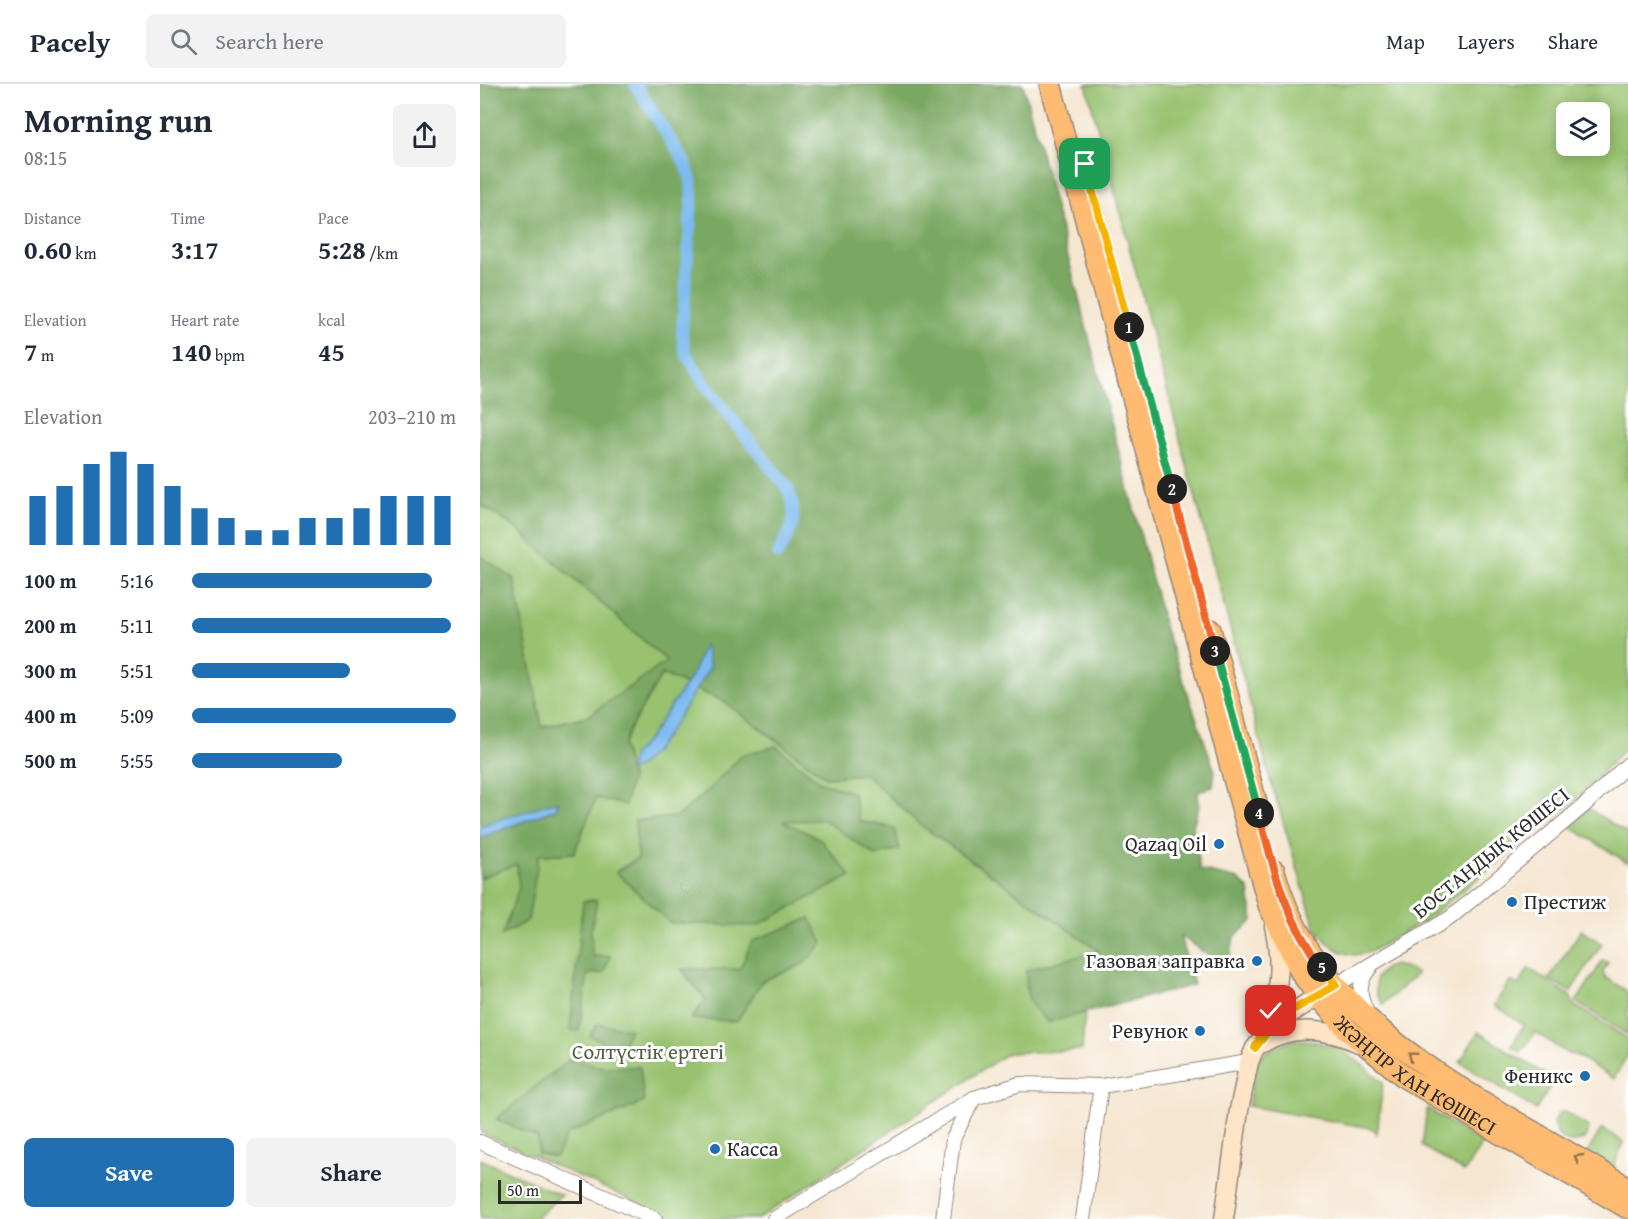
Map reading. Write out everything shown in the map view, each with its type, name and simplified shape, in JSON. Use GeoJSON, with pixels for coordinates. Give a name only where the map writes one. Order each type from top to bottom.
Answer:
{"type":"FeatureCollection","features":[{"type":"Feature","properties":{"kind":"main road","name":"ЖӘҢГІР ХАН КӨШЕСІ"},"geometry":{"type":"LineString","coordinates":[[1050,84],[1269,904],[1301,972],[1327,991],[1376,1041],[1426,1067],[1485,1115],[1628,1208]]}},
{"type":"Feature","properties":{"kind":"main road","name":"ЖӘҢГІР ХАН КӨШЕСІ"},"geometry":{"type":"LineString","coordinates":[[1064,84],[1279,888],[1327,991]]}},
{"type":"Feature","properties":{"kind":"main road"},"geometry":{"type":"LineString","coordinates":[[1224,1219],[1239,1110],[1252,1055],[1278,988],[1280,966],[1278,944],[1269,904]]}},
{"type":"Feature","properties":{"kind":"main road"},"geometry":{"type":"LineString","coordinates":[[1252,1055],[1276,1023],[1327,991]]}},
{"type":"Feature","properties":{"kind":"main road"},"geometry":{"type":"LineString","coordinates":[[1252,1055],[1276,1036],[1301,1030],[1315,1030],[1376,1041]]}},
{"type":"Feature","properties":{"kind":"main road","name":"ЖӘҢГІР ХАН КӨШЕСІ"},"geometry":{"type":"LineString","coordinates":[[1485,1115],[1628,1188]]}},
{"type":"Feature","properties":{"kind":"street","name":"БОСТАНДЫҚ КӨШЕСІ"},"geometry":{"type":"LineString","coordinates":[[1374,964],[1450,918],[1587,803],[1628,764]]}},
{"type":"Feature","properties":{"kind":"street"},"geometry":{"type":"LineString","coordinates":[[1306,945],[1328,965],[1341,972],[1353,972],[1374,964]]}},
{"type":"Feature","properties":{"kind":"street"},"geometry":{"type":"LineString","coordinates":[[1327,991],[1374,964]]}},
{"type":"Feature","properties":{"kind":"street"},"geometry":{"type":"LineString","coordinates":[[1374,964],[1365,974],[1360,987],[1361,1000],[1376,1041]]}},
{"type":"Feature","properties":{"kind":"street"},"geometry":{"type":"LineString","coordinates":[[774,1219],[974,1098],[1020,1084],[1101,1086],[1252,1055]]}},
{"type":"Feature","properties":{"kind":"street"},"geometry":{"type":"LineString","coordinates":[[1083,1219],[1101,1086]]}},
{"type":"Feature","properties":{"kind":"street"},"geometry":{"type":"LineString","coordinates":[[943,1219],[953,1139],[974,1098]]}},
{"type":"Feature","properties":{"kind":"street"},"geometry":{"type":"LineString","coordinates":[[480,1142],[655,1219]]}},
{"type":"Feature","properties":{"kind":"green space"},"geometry":{"type":"Polygon","coordinates":[[[480,84],[1023,84],[1165,629],[1215,771],[1213,787],[1198,792],[1199,806],[1193,826],[1200,870],[1238,879],[1249,889],[1253,921],[1234,937],[1228,969],[1180,936],[1194,985],[1049,1022],[1029,1000],[1026,970],[1099,951],[918,823],[865,774],[826,777],[723,701],[662,674],[629,730],[623,746],[631,778],[625,805],[596,798],[574,853],[539,855],[528,920],[502,935],[519,888],[517,864],[480,878],[480,838],[554,810],[558,802],[480,826],[480,556],[514,579],[542,727],[588,716],[667,661],[515,527],[480,504],[480,84]]]}},
{"type":"Feature","properties":{"kind":"green space"},"geometry":{"type":"Polygon","coordinates":[[[1086,84],[1628,84],[1628,745],[1578,798],[1426,920],[1370,952],[1354,955],[1341,952],[1327,942],[1315,927],[1270,779],[1086,84]]]}},
{"type":"Feature","properties":{"kind":"green space"},"geometry":{"type":"Polygon","coordinates":[[[480,504],[515,527],[667,661],[588,716],[541,727],[514,579],[480,556],[480,504]]]}},
{"type":"Feature","properties":{"kind":"green space","name":"Солтүстік ертегі"},"geometry":{"type":"Polygon","coordinates":[[[662,674],[723,701],[826,777],[865,774],[918,823],[1099,951],[1048,1022],[1085,1013],[1082,1050],[1008,1053],[758,1219],[673,1219],[480,1132],[480,874],[517,864],[518,868],[539,855],[574,853],[596,797],[631,778],[623,746],[629,730],[662,674]],[[776,746],[704,794],[676,817],[636,821],[638,858],[617,871],[780,821],[824,820],[876,855],[894,828],[859,821],[853,793],[820,782],[776,746]],[[496,1119],[539,1138],[538,1154],[561,1145],[496,1119]]]}},
{"type":"Feature","properties":{"kind":"green space"},"geometry":{"type":"Polygon","coordinates":[[[776,746],[820,782],[853,793],[859,821],[894,828],[900,849],[876,856],[824,820],[782,821],[819,838],[851,876],[756,926],[670,923],[616,872],[638,858],[635,821],[676,817],[704,794],[742,755],[776,746]]]}},
{"type":"Feature","properties":{"kind":"green space"},"geometry":{"type":"Polygon","coordinates":[[[1589,809],[1628,834],[1628,863],[1569,826],[1589,809]]]}},
{"type":"Feature","properties":{"kind":"green space"},"geometry":{"type":"Polygon","coordinates":[[[597,900],[591,931],[592,956],[610,956],[604,973],[588,974],[579,1031],[570,1030],[583,901],[597,900]]]}},
{"type":"Feature","properties":{"kind":"green space"},"geometry":{"type":"Polygon","coordinates":[[[810,918],[823,943],[803,964],[762,981],[737,1021],[691,1019],[706,1000],[681,969],[740,969],[752,941],[810,918]]]}},
{"type":"Feature","properties":{"kind":"green space"},"geometry":{"type":"Polygon","coordinates":[[[1581,930],[1602,944],[1570,992],[1549,979],[1581,930]]]}},
{"type":"Feature","properties":{"kind":"green space"},"geometry":{"type":"Polygon","coordinates":[[[1603,960],[1608,963],[1603,971],[1605,977],[1628,992],[1628,1035],[1576,1002],[1603,960]]]}},
{"type":"Feature","properties":{"kind":"green space"},"geometry":{"type":"Polygon","coordinates":[[[1394,965],[1408,968],[1417,974],[1383,1004],[1376,993],[1376,978],[1384,969],[1394,965]]]}},
{"type":"Feature","properties":{"kind":"green space"},"geometry":{"type":"Polygon","coordinates":[[[1529,968],[1570,996],[1574,1005],[1628,1039],[1628,1054],[1614,1079],[1576,1055],[1568,1054],[1535,1032],[1521,1052],[1511,1046],[1524,1025],[1494,1005],[1510,981],[1518,985],[1529,968]]]}},
{"type":"Feature","properties":{"kind":"green space"},"geometry":{"type":"Polygon","coordinates":[[[597,1024],[630,1029],[621,1049],[590,1036],[597,1024]]]}},
{"type":"Feature","properties":{"kind":"green space"},"geometry":{"type":"Polygon","coordinates":[[[1478,1032],[1554,1080],[1536,1110],[1460,1062],[1478,1032]]]}},
{"type":"Feature","properties":{"kind":"green space"},"geometry":{"type":"Polygon","coordinates":[[[1296,1039],[1324,1043],[1344,1051],[1383,1082],[1377,1134],[1371,1128],[1248,1106],[1252,1079],[1258,1061],[1270,1049],[1296,1039]]]}},
{"type":"Feature","properties":{"kind":"green space"},"geometry":{"type":"Polygon","coordinates":[[[570,1059],[601,1067],[640,1067],[644,1102],[567,1134],[556,1157],[538,1154],[538,1138],[496,1119],[570,1059]]]}},
{"type":"Feature","properties":{"kind":"green space"},"geometry":{"type":"Polygon","coordinates":[[[1427,1108],[1482,1144],[1464,1172],[1422,1146],[1427,1108]]]}},
{"type":"Feature","properties":{"kind":"green space"},"geometry":{"type":"Polygon","coordinates":[[[1561,1112],[1565,1112],[1588,1127],[1588,1134],[1582,1140],[1567,1141],[1556,1132],[1554,1126],[1561,1112]]]}},
{"type":"Feature","properties":{"kind":"green space"},"geometry":{"type":"Polygon","coordinates":[[[1602,1128],[1623,1142],[1613,1169],[1587,1153],[1602,1128]]]}},
{"type":"Feature","properties":{"kind":"green space"},"geometry":{"type":"Polygon","coordinates":[[[480,1159],[561,1195],[535,1219],[480,1219],[480,1159]]]}},
{"type":"Feature","properties":{"kind":"water"},"geometry":{"type":"Polygon","coordinates":[[[705,644],[710,668],[663,741],[641,765],[630,771],[632,756],[649,738],[684,687],[693,673],[705,644]]]}},
{"type":"Feature","properties":{"kind":"water"},"geometry":{"type":"Polygon","coordinates":[[[559,802],[555,809],[480,838],[480,826],[559,802]]]}},
{"type":"Feature","properties":{"kind":"waterway"},"geometry":{"type":"LineString","coordinates":[[635,84],[684,161],[691,179],[692,198],[682,334],[685,352],[705,385],[788,489],[793,508],[793,523],[778,554]]}},
{"type":"Feature","properties":{"kind":"place","name":"Qazaq Oil"},"geometry":{"type":"Point","coordinates":[1219,844]}},
{"type":"Feature","properties":{"kind":"place","name":"Престиж"},"geometry":{"type":"Point","coordinates":[1512,902]}},
{"type":"Feature","properties":{"kind":"place","name":"Газовая заправка"},"geometry":{"type":"Point","coordinates":[1257,961]}},
{"type":"Feature","properties":{"kind":"place","name":"Ревунок"},"geometry":{"type":"Point","coordinates":[1200,1031]}},
{"type":"Feature","properties":{"kind":"place","name":"Феникс"},"geometry":{"type":"Point","coordinates":[1585,1076]}},
{"type":"Feature","properties":{"kind":"place","name":"Касса"},"geometry":{"type":"Point","coordinates":[715,1149]}},
{"type":"Feature","properties":{"kind":"route"},"geometry":{"type":"LineString","coordinates":[[1085,164],[1279,888],[1306,945],[1336,985],[1286,1014],[1268,1031],[1255,1048],[1271,1011]]}}]}
